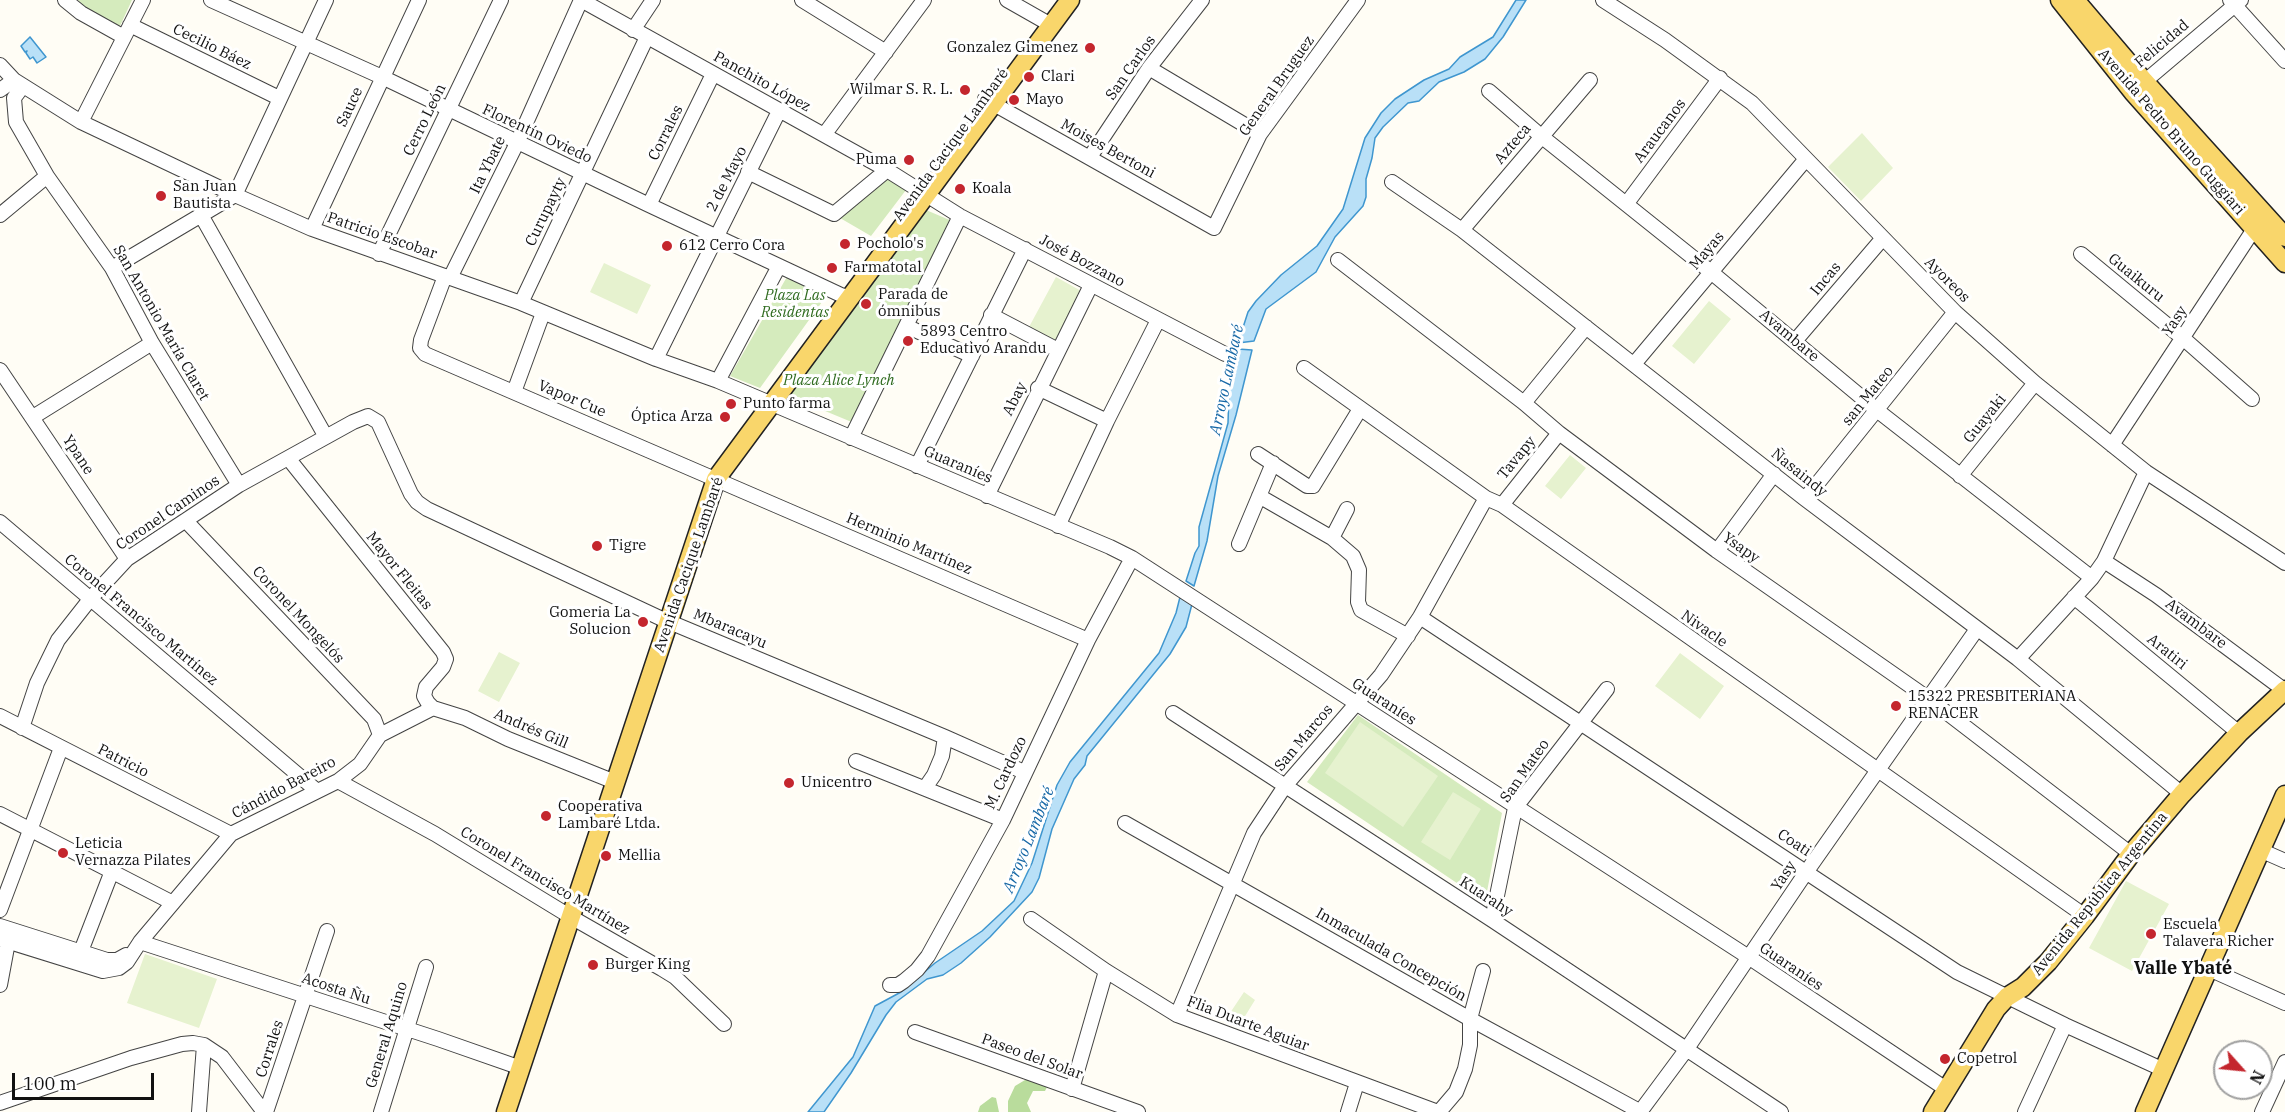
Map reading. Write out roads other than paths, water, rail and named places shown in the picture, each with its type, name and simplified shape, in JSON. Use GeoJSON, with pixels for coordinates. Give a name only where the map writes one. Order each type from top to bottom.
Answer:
{"type":"FeatureCollection","features":[{"type":"Feature","properties":{"kind":"main road","name":"Avenida Cacique Lambaré"},"geometry":{"type":"LineString","coordinates":[[1047,23],[1058,0]]}},
{"type":"Feature","properties":{"kind":"main road","name":"Avenida Cacique Lambaré"},"geometry":{"type":"LineString","coordinates":[[498,1112],[517,1066],[712,478],[1047,23],[1070,0]]}},
{"type":"Feature","properties":{"kind":"main road","name":"Avenida Pedro Bruno Guggiari"},"geometry":{"type":"LineString","coordinates":[[2060,0],[2259,221],[2285,263]]}},
{"type":"Feature","properties":{"kind":"main road","name":"Avenida Pedro Bruno Guggiari"},"geometry":{"type":"LineString","coordinates":[[2075,0],[2139,86]]}},
{"type":"Feature","properties":{"kind":"main road","name":"Avenida Pedro Bruno Guggiari"},"geometry":{"type":"LineString","coordinates":[[2259,221],[2285,237]]}},
{"type":"Feature","properties":{"kind":"main road","name":"Avenida República Argentina"},"geometry":{"type":"LineString","coordinates":[[1933,1112],[1996,1009],[2048,962],[2131,854],[2182,794],[2285,690]]}},
{"type":"Feature","properties":{"kind":"main road"},"geometry":{"type":"LineString","coordinates":[[2145,1112],[2285,795]]}},
{"type":"Feature","properties":{"kind":"main road","name":"Avenida Cacique Lambaré"},"geometry":{"type":"LineString","coordinates":[[506,1112],[517,1066]]}},
{"type":"Feature","properties":{"kind":"street","name":"Cecilio Báez"},"geometry":{"type":"LineString","coordinates":[[65,0],[81,13],[279,98]]}},
{"type":"Feature","properties":{"kind":"street"},"geometry":{"type":"LineString","coordinates":[[81,122],[142,0]]}},
{"type":"Feature","properties":{"kind":"street","name":"Florentín Oviedo"},"geometry":{"type":"LineString","coordinates":[[211,0],[230,4],[447,110],[845,296]]}},
{"type":"Feature","properties":{"kind":"street"},"geometry":{"type":"LineString","coordinates":[[112,268],[235,195],[326,0]]}},
{"type":"Feature","properties":{"kind":"street","name":"Sauce"},"geometry":{"type":"LineString","coordinates":[[312,229],[419,0]]}},
{"type":"Feature","properties":{"kind":"street","name":"Cerro León"},"geometry":{"type":"LineString","coordinates":[[379,254],[501,0]]}},
{"type":"Feature","properties":{"kind":"street","name":"Panchito López"},"geometry":{"type":"LineString","coordinates":[[581,0],[922,192]]}},
{"type":"Feature","properties":{"kind":"street","name":"Ita Ybate"},"geometry":{"type":"LineString","coordinates":[[420,345],[448,277],[517,143],[581,0]]}},
{"type":"Feature","properties":{"kind":"street"},"geometry":{"type":"LineString","coordinates":[[633,30],[653,0]]}},
{"type":"Feature","properties":{"kind":"street"},"geometry":{"type":"LineString","coordinates":[[802,0],[886,52]]}},
{"type":"Feature","properties":{"kind":"street"},"geometry":{"type":"LineString","coordinates":[[824,135],[924,0]]}},
{"type":"Feature","properties":{"kind":"street"},"geometry":{"type":"LineString","coordinates":[[1007,0],[1047,23]]}},
{"type":"Feature","properties":{"kind":"street","name":"San Carlos"},"geometry":{"type":"LineString","coordinates":[[1090,157],[1149,68],[1202,0]]}},
{"type":"Feature","properties":{"kind":"street","name":"General Bruguez"},"geometry":{"type":"LineString","coordinates":[[1214,228],[1260,134],[1358,0]]}},
{"type":"Feature","properties":{"kind":"street","name":"Ayoreos"},"geometry":{"type":"LineString","coordinates":[[1603,0],[1720,78],[1752,103],[1955,312],[2035,383],[2146,472],[2285,563]]}},
{"type":"Feature","properties":{"kind":"street"},"geometry":{"type":"LineString","coordinates":[[2235,2],[2285,61]]}},
{"type":"Feature","properties":{"kind":"street","name":"Felicidad"},"geometry":{"type":"LineString","coordinates":[[2139,86],[2235,2]]}},
{"type":"Feature","properties":{"kind":"street","name":"Curupayty"},"geometry":{"type":"LineString","coordinates":[[520,303],[647,37]]}},
{"type":"Feature","properties":{"kind":"street","name":"Patricio Escobar"},"geometry":{"type":"LineString","coordinates":[[0,66],[19,83],[81,122],[312,229],[520,303],[766,402]]}},
{"type":"Feature","properties":{"kind":"street"},"geometry":{"type":"LineString","coordinates":[[1149,68],[1260,134]]}},
{"type":"Feature","properties":{"kind":"street","name":"Corrales"},"geometry":{"type":"LineString","coordinates":[[649,205],[713,75]]}},
{"type":"Feature","properties":{"kind":"street","name":"Araucanos"},"geometry":{"type":"LineString","coordinates":[[1627,203],[1720,78]]}},
{"type":"Feature","properties":{"kind":"street","name":"Azteca"},"geometry":{"type":"LineString","coordinates":[[1462,230],[1590,80]]}},
{"type":"Feature","properties":{"kind":"street"},"geometry":{"type":"LineString","coordinates":[[0,90],[19,83]]}},
{"type":"Feature","properties":{"kind":"street","name":"San Antonio María Claret"},"geometry":{"type":"LineString","coordinates":[[19,83],[14,98],[16,122],[47,176],[112,268],[152,343],[239,485]]}},
{"type":"Feature","properties":{"kind":"street","name":"Avambare"},"geometry":{"type":"LineString","coordinates":[[1489,91],[1878,411],[2092,578]]}},
{"type":"Feature","properties":{"kind":"street","name":"Moises Bertoni"},"geometry":{"type":"LineString","coordinates":[[989,101],[1214,228]]}},
{"type":"Feature","properties":{"kind":"street","name":"2 de Mayo"},"geometry":{"type":"LineString","coordinates":[[656,359],[779,111]]}},
{"type":"Feature","properties":{"kind":"street","name":"Mayas"},"geometry":{"type":"LineString","coordinates":[[1634,364],[1806,159]]}},
{"type":"Feature","properties":{"kind":"street"},"geometry":{"type":"LineString","coordinates":[[748,172],[834,214],[886,170]]}},
{"type":"Feature","properties":{"kind":"street"},"geometry":{"type":"LineString","coordinates":[[0,215],[47,176]]}},
{"type":"Feature","properties":{"kind":"street","name":"Ñasaindy"},"geometry":{"type":"LineString","coordinates":[[1392,182],[1462,230],[1805,499],[2018,659],[2182,794]]}},
{"type":"Feature","properties":{"kind":"street","name":"José Bozzano"},"geometry":{"type":"LineString","coordinates":[[922,192],[960,216],[1225,354]]}},
{"type":"Feature","properties":{"kind":"street"},"geometry":{"type":"LineString","coordinates":[[201,215],[326,437]]}},
{"type":"Feature","properties":{"kind":"street"},"geometry":{"type":"LineString","coordinates":[[850,438],[960,216]]}},
{"type":"Feature","properties":{"kind":"street","name":"Yasy"},"geometry":{"type":"LineString","coordinates":[[2112,446],[2259,221]]}},
{"type":"Feature","properties":{"kind":"street","name":"Incas"},"geometry":{"type":"LineString","coordinates":[[1795,341],[1882,238]]}},
{"type":"Feature","properties":{"kind":"street"},"geometry":{"type":"LineString","coordinates":[[917,466],[1025,249]]}},
{"type":"Feature","properties":{"kind":"street","name":"Guaikuru"},"geometry":{"type":"LineString","coordinates":[[2081,254],[2252,399]]}},
{"type":"Feature","properties":{"kind":"street","name":"Ysapy"},"geometry":{"type":"LineString","coordinates":[[1338,260],[1524,403],[1559,433],[1717,551],[1929,699],[2131,854]]}},
{"type":"Feature","properties":{"kind":"street"},"geometry":{"type":"LineString","coordinates":[[718,381],[779,266]]}},
{"type":"Feature","properties":{"kind":"street","name":"Abay"},"geometry":{"type":"LineString","coordinates":[[987,496],[1038,388],[1091,285]]}},
{"type":"Feature","properties":{"kind":"street","name":"san Mateo"},"geometry":{"type":"LineString","coordinates":[[1805,499],[1878,411],[1955,312]]}},
{"type":"Feature","properties":{"kind":"street"},"geometry":{"type":"LineString","coordinates":[[514,392],[543,313]]}},
{"type":"Feature","properties":{"kind":"street"},"geometry":{"type":"LineString","coordinates":[[991,315],[1058,350]]}},
{"type":"Feature","properties":{"kind":"street"},"geometry":{"type":"LineString","coordinates":[[1058,526],[1158,320]]}},
{"type":"Feature","properties":{"kind":"street"},"geometry":{"type":"LineString","coordinates":[[906,326],[972,356]]}},
{"type":"Feature","properties":{"kind":"street"},"geometry":{"type":"LineString","coordinates":[[1524,403],[1586,327]]}},
{"type":"Feature","properties":{"kind":"street"},"geometry":{"type":"LineString","coordinates":[[33,417],[152,343]]}},
{"type":"Feature","properties":{"kind":"street","name":"Vapor Cue"},"geometry":{"type":"LineString","coordinates":[[420,345],[424,354],[712,478]]}},
{"type":"Feature","properties":{"kind":"street","name":"Nivacle"},"geometry":{"type":"LineString","coordinates":[[1304,368],[1486,498],[1502,505],[2085,916]]}},
{"type":"Feature","properties":{"kind":"street","name":"Ypane"},"geometry":{"type":"LineString","coordinates":[[0,370],[127,559]]}},
{"type":"Feature","properties":{"kind":"street"},"geometry":{"type":"LineString","coordinates":[[0,395],[9,382]]}},
{"type":"Feature","properties":{"kind":"street","name":"Guayaki"},"geometry":{"type":"LineString","coordinates":[[1960,476],[2035,383]]}},
{"type":"Feature","properties":{"kind":"street"},"geometry":{"type":"LineString","coordinates":[[1038,388],[1107,421]]}},
{"type":"Feature","properties":{"kind":"street","name":"Guaraníes"},"geometry":{"type":"LineString","coordinates":[[766,402],[1132,558],[1750,958],[1946,1089]]}},
{"type":"Feature","properties":{"kind":"street"},"geometry":{"type":"LineString","coordinates":[[1258,454],[1307,486],[1313,486],[1360,409]]}},
{"type":"Feature","properties":{"kind":"street","name":"Coronel Caminos"},"geometry":{"type":"LineString","coordinates":[[22,728],[37,682],[50,652],[91,598],[127,559],[239,485],[364,417],[372,417]]}},
{"type":"Feature","properties":{"kind":"street","name":"Mbaracayu"},"geometry":{"type":"LineString","coordinates":[[372,417],[378,422],[417,502],[427,509],[665,620],[1024,772]]}},
{"type":"Feature","properties":{"kind":"street","name":"Tavapy"},"geometry":{"type":"LineString","coordinates":[[1502,505],[1559,433]]}},
{"type":"Feature","properties":{"kind":"street","name":"Mayor Fleitas"},"geometry":{"type":"LineString","coordinates":[[288,458],[443,652],[446,659],[443,667],[425,692],[425,700],[433,708]]}},
{"type":"Feature","properties":{"kind":"street"},"geometry":{"type":"LineString","coordinates":[[1239,544],[1273,463]]}},
{"type":"Feature","properties":{"kind":"street"},"geometry":{"type":"LineString","coordinates":[[2018,659],[2092,578],[2104,561],[2146,472]]}},
{"type":"Feature","properties":{"kind":"street"},"geometry":{"type":"LineString","coordinates":[[1717,551],[1774,474]]}},
{"type":"Feature","properties":{"kind":"street","name":"Herminio Martínez"},"geometry":{"type":"LineString","coordinates":[[712,478],[1088,640]]}},
{"type":"Feature","properties":{"kind":"street"},"geometry":{"type":"LineString","coordinates":[[1259,496],[1332,538],[1353,556],[1359,570],[1358,602],[1361,610],[1408,636]]}},
{"type":"Feature","properties":{"kind":"street","name":"San Marcos"},"geometry":{"type":"LineString","coordinates":[[1177,1015],[1254,833],[1285,786],[1355,702],[1381,675],[1420,617],[1486,498]]}},
{"type":"Feature","properties":{"kind":"street"},"geometry":{"type":"LineString","coordinates":[[1332,538],[1347,509]]}},
{"type":"Feature","properties":{"kind":"street","name":"Coronel Mongelós"},"geometry":{"type":"LineString","coordinates":[[186,521],[374,719],[380,735]]}},
{"type":"Feature","properties":{"kind":"street","name":"Coronel Francisco Martínez"},"geometry":{"type":"LineString","coordinates":[[0,522],[316,790]]}},
{"type":"Feature","properties":{"kind":"street","name":"M. Cardozo"},"geometry":{"type":"LineString","coordinates":[[891,985],[898,985],[904,981],[928,956],[1003,820],[1088,640],[1132,558]]}},
{"type":"Feature","properties":{"kind":"street","name":"Avambare"},"geometry":{"type":"LineString","coordinates":[[2104,561],[2156,595],[2285,690]]}},
{"type":"Feature","properties":{"kind":"street","name":"Aratiri"},"geometry":{"type":"LineString","coordinates":[[2074,597],[2240,733]]}},
{"type":"Feature","properties":{"kind":"street","name":"Coati"},"geometry":{"type":"LineString","coordinates":[[1420,617],[1957,972],[2164,1070]]}},
{"type":"Feature","properties":{"kind":"street","name":"Yasy"},"geometry":{"type":"LineString","coordinates":[[1640,1112],[1686,1050],[1750,958],[1806,871],[1977,629]]}},
{"type":"Feature","properties":{"kind":"street","name":"San Mateo"},"geometry":{"type":"LineString","coordinates":[[1491,920],[1515,808],[1607,689]]}},
{"type":"Feature","properties":{"kind":"street","name":"Cándido Bareiro"},"geometry":{"type":"LineString","coordinates":[[78,957],[103,971],[112,971],[127,962],[136,947],[231,834],[338,781],[360,764],[380,735],[433,708]]}},
{"type":"Feature","properties":{"kind":"street","name":"Andrés Gill"},"geometry":{"type":"LineString","coordinates":[[433,708],[465,718],[508,739],[611,781]]}},
{"type":"Feature","properties":{"kind":"street","name":"Kuarahy"},"geometry":{"type":"LineString","coordinates":[[1173,713],[1780,1112]]}},
{"type":"Feature","properties":{"kind":"street","name":"Patricio"},"geometry":{"type":"LineString","coordinates":[[0,716],[231,834]]}},
{"type":"Feature","properties":{"kind":"street"},"geometry":{"type":"LineString","coordinates":[[925,788],[934,775],[942,756],[945,737]]}},
{"type":"Feature","properties":{"kind":"street"},"geometry":{"type":"LineString","coordinates":[[0,910],[61,748]]}},
{"type":"Feature","properties":{"kind":"street"},"geometry":{"type":"LineString","coordinates":[[856,761],[1003,820]]}},
{"type":"Feature","properties":{"kind":"street","name":"Coronel Francisco Martínez"},"geometry":{"type":"LineString","coordinates":[[338,781],[435,834],[567,915],[675,977],[724,1024]]}},
{"type":"Feature","properties":{"kind":"street"},"geometry":{"type":"LineString","coordinates":[[0,814],[173,903]]}},
{"type":"Feature","properties":{"kind":"street","name":"Inmaculada Concepción"},"geometry":{"type":"LineString","coordinates":[[1125,823],[1470,1019],[1640,1112]]}},
{"type":"Feature","properties":{"kind":"street"},"geometry":{"type":"LineString","coordinates":[[2260,850],[2285,861]]}},
{"type":"Feature","properties":{"kind":"street"},"geometry":{"type":"LineString","coordinates":[[78,957],[112,871]]}},
{"type":"Feature","properties":{"kind":"street","name":"Flia Duarte Aguiar"},"geometry":{"type":"LineString","coordinates":[[1031,919],[1106,971],[1177,1015],[1439,1112]]}},
{"type":"Feature","properties":{"kind":"street"},"geometry":{"type":"LineString","coordinates":[[0,926],[78,957]]}},
{"type":"Feature","properties":{"kind":"street","name":"Corrales"},"geometry":{"type":"LineString","coordinates":[[265,1112],[327,931]]}},
{"type":"Feature","properties":{"kind":"street"},"geometry":{"type":"LineString","coordinates":[[0,985],[4,941],[78,957]]}},
{"type":"Feature","properties":{"kind":"street","name":"Acosta Ñu"},"geometry":{"type":"LineString","coordinates":[[136,947],[304,996],[517,1066]]}},
{"type":"Feature","properties":{"kind":"street","name":"General Aquino"},"geometry":{"type":"LineString","coordinates":[[381,1112],[426,967]]}},
{"type":"Feature","properties":{"kind":"street"},"geometry":{"type":"LineString","coordinates":[[2209,969],[2285,1003]]}},
{"type":"Feature","properties":{"kind":"street"},"geometry":{"type":"LineString","coordinates":[[1072,1089],[1106,971]]}},
{"type":"Feature","properties":{"kind":"street"},"geometry":{"type":"LineString","coordinates":[[1439,1112],[1456,1092],[1465,1070],[1470,1045],[1470,1019],[1483,971]]}},
{"type":"Feature","properties":{"kind":"street"},"geometry":{"type":"LineString","coordinates":[[2025,1112],[2065,1025]]}},
{"type":"Feature","properties":{"kind":"street","name":"Paseo del Solar"},"geometry":{"type":"LineString","coordinates":[[915,1032],[1138,1112]]}},
{"type":"Feature","properties":{"kind":"street"},"geometry":{"type":"LineString","coordinates":[[0,1103],[131,1058],[182,1044],[204,1045],[222,1057],[265,1112]]}},
{"type":"Feature","properties":{"kind":"street"},"geometry":{"type":"LineString","coordinates":[[199,1112],[204,1045]]}},
{"type":"Feature","properties":{"kind":"street"},"geometry":{"type":"LineString","coordinates":[[2262,1112],[2285,1062]]}},
{"type":"Feature","properties":{"kind":"street"},"geometry":{"type":"LineString","coordinates":[[1348,1112],[1357,1083]]}},
{"type":"Feature","properties":{"kind":"water"},"geometry":{"type":"Polygon","coordinates":[[[1516,0],[1526,0],[1503,37],[1485,59],[1464,72],[1439,82],[1419,101],[1408,103],[1383,127],[1375,138],[1363,206],[1335,237],[1316,272],[1266,309],[1254,341],[1238,343],[1248,312],[1256,301],[1281,275],[1317,246],[1343,209],[1365,138],[1381,113],[1395,99],[1424,80],[1449,69],[1460,57],[1493,37],[1516,0]]]}},
{"type":"Feature","properties":{"kind":"water"},"geometry":{"type":"Polygon","coordinates":[[[30,37],[46,57],[37,63],[33,57],[30,59],[27,51],[25,52],[21,46],[30,37]]]}},
{"type":"Feature","properties":{"kind":"water"},"geometry":{"type":"Polygon","coordinates":[[[1238,349],[1252,350],[1218,476],[1207,541],[1194,586],[1186,581],[1199,546],[1199,527],[1228,423],[1229,393],[1238,349]]]}},
{"type":"Feature","properties":{"kind":"water"},"geometry":{"type":"Polygon","coordinates":[[[1180,597],[1192,604],[1186,627],[1170,654],[1087,756],[1085,765],[1074,779],[1052,829],[1039,878],[1032,892],[990,937],[961,963],[943,975],[927,979],[896,1002],[824,1112],[808,1112],[853,1057],[875,1006],[901,992],[935,963],[982,931],[1014,901],[1032,863],[1057,785],[1070,762],[1159,653],[1176,613],[1180,597]]]}},
{"type":"Feature","properties":{"kind":"place","name":"Gonzalez Gimenez"},"geometry":{"type":"Point","coordinates":[1090,48]}},
{"type":"Feature","properties":{"kind":"place","name":"Clari"},"geometry":{"type":"Point","coordinates":[1029,77]}},
{"type":"Feature","properties":{"kind":"place","name":"Wilmar S. R. L."},"geometry":{"type":"Point","coordinates":[965,90]}},
{"type":"Feature","properties":{"kind":"place","name":"Mayo"},"geometry":{"type":"Point","coordinates":[1014,100]}},
{"type":"Feature","properties":{"kind":"place","name":"Puma"},"geometry":{"type":"Point","coordinates":[909,160]}},
{"type":"Feature","properties":{"kind":"place","name":"Koala"},"geometry":{"type":"Point","coordinates":[960,189]}},
{"type":"Feature","properties":{"kind":"place","name":"San Juan Bautista"},"geometry":{"type":"Point","coordinates":[161,196]}},
{"type":"Feature","properties":{"kind":"place","name":"Pocholo's"},"geometry":{"type":"Point","coordinates":[845,244]}},
{"type":"Feature","properties":{"kind":"place","name":"612 Cerro Cora"},"geometry":{"type":"Point","coordinates":[667,246]}},
{"type":"Feature","properties":{"kind":"place","name":"Farmatotal"},"geometry":{"type":"Point","coordinates":[832,268]}},
{"type":"Feature","properties":{"kind":"place","name":"Parada de ómnibus"},"geometry":{"type":"Point","coordinates":[866,304]}},
{"type":"Feature","properties":{"kind":"place","name":"5893 Centro Educativo Arandu"},"geometry":{"type":"Point","coordinates":[908,341]}},
{"type":"Feature","properties":{"kind":"place","name":"Punto farma"},"geometry":{"type":"Point","coordinates":[731,404]}},
{"type":"Feature","properties":{"kind":"place","name":"Óptica Arza"},"geometry":{"type":"Point","coordinates":[725,417]}},
{"type":"Feature","properties":{"kind":"place","name":"Tigre"},"geometry":{"type":"Point","coordinates":[597,546]}},
{"type":"Feature","properties":{"kind":"place","name":"Gomeria La Solucion"},"geometry":{"type":"Point","coordinates":[643,622]}},
{"type":"Feature","properties":{"kind":"place","name":"15322 PRESBITERIANA RENACER"},"geometry":{"type":"Point","coordinates":[1896,706]}},
{"type":"Feature","properties":{"kind":"place","name":"Unicentro"},"geometry":{"type":"Point","coordinates":[789,783]}},
{"type":"Feature","properties":{"kind":"place","name":"Cooperativa Lambaré Ltda."},"geometry":{"type":"Point","coordinates":[546,816]}},
{"type":"Feature","properties":{"kind":"place","name":"Leticia Vernazza Pilates"},"geometry":{"type":"Point","coordinates":[63,853]}},
{"type":"Feature","properties":{"kind":"place","name":"Mellia"},"geometry":{"type":"Point","coordinates":[606,856]}},
{"type":"Feature","properties":{"kind":"place","name":"Escuela Talavera Richer"},"geometry":{"type":"Point","coordinates":[2151,934]}},
{"type":"Feature","properties":{"kind":"place","name":"Burger King"},"geometry":{"type":"Point","coordinates":[593,965]}},
{"type":"Feature","properties":{"kind":"place","name":"Copetrol"},"geometry":{"type":"Point","coordinates":[1945,1059]}},
{"type":"Feature","properties":{"kind":"district","name":"Valle Ybaté"},"geometry":{"type":"Point","coordinates":[2183,969]}},
{"type":"Feature","properties":{"kind":"park label","name":"Plaza Las Residentas"},"geometry":{"type":"Point","coordinates":[795,304]}},
{"type":"Feature","properties":{"kind":"park label","name":"Plaza Alice Lynch"},"geometry":{"type":"Point","coordinates":[839,381]}},
{"type":"Feature","properties":{"kind":"water label","name":"Arroyo Lambaré"},"geometry":{"type":"Point","coordinates":[1227,380]}},
{"type":"Feature","properties":{"kind":"water label","name":"Arroyo Lambaré"},"geometry":{"type":"Point","coordinates":[1029,840]}}]}
